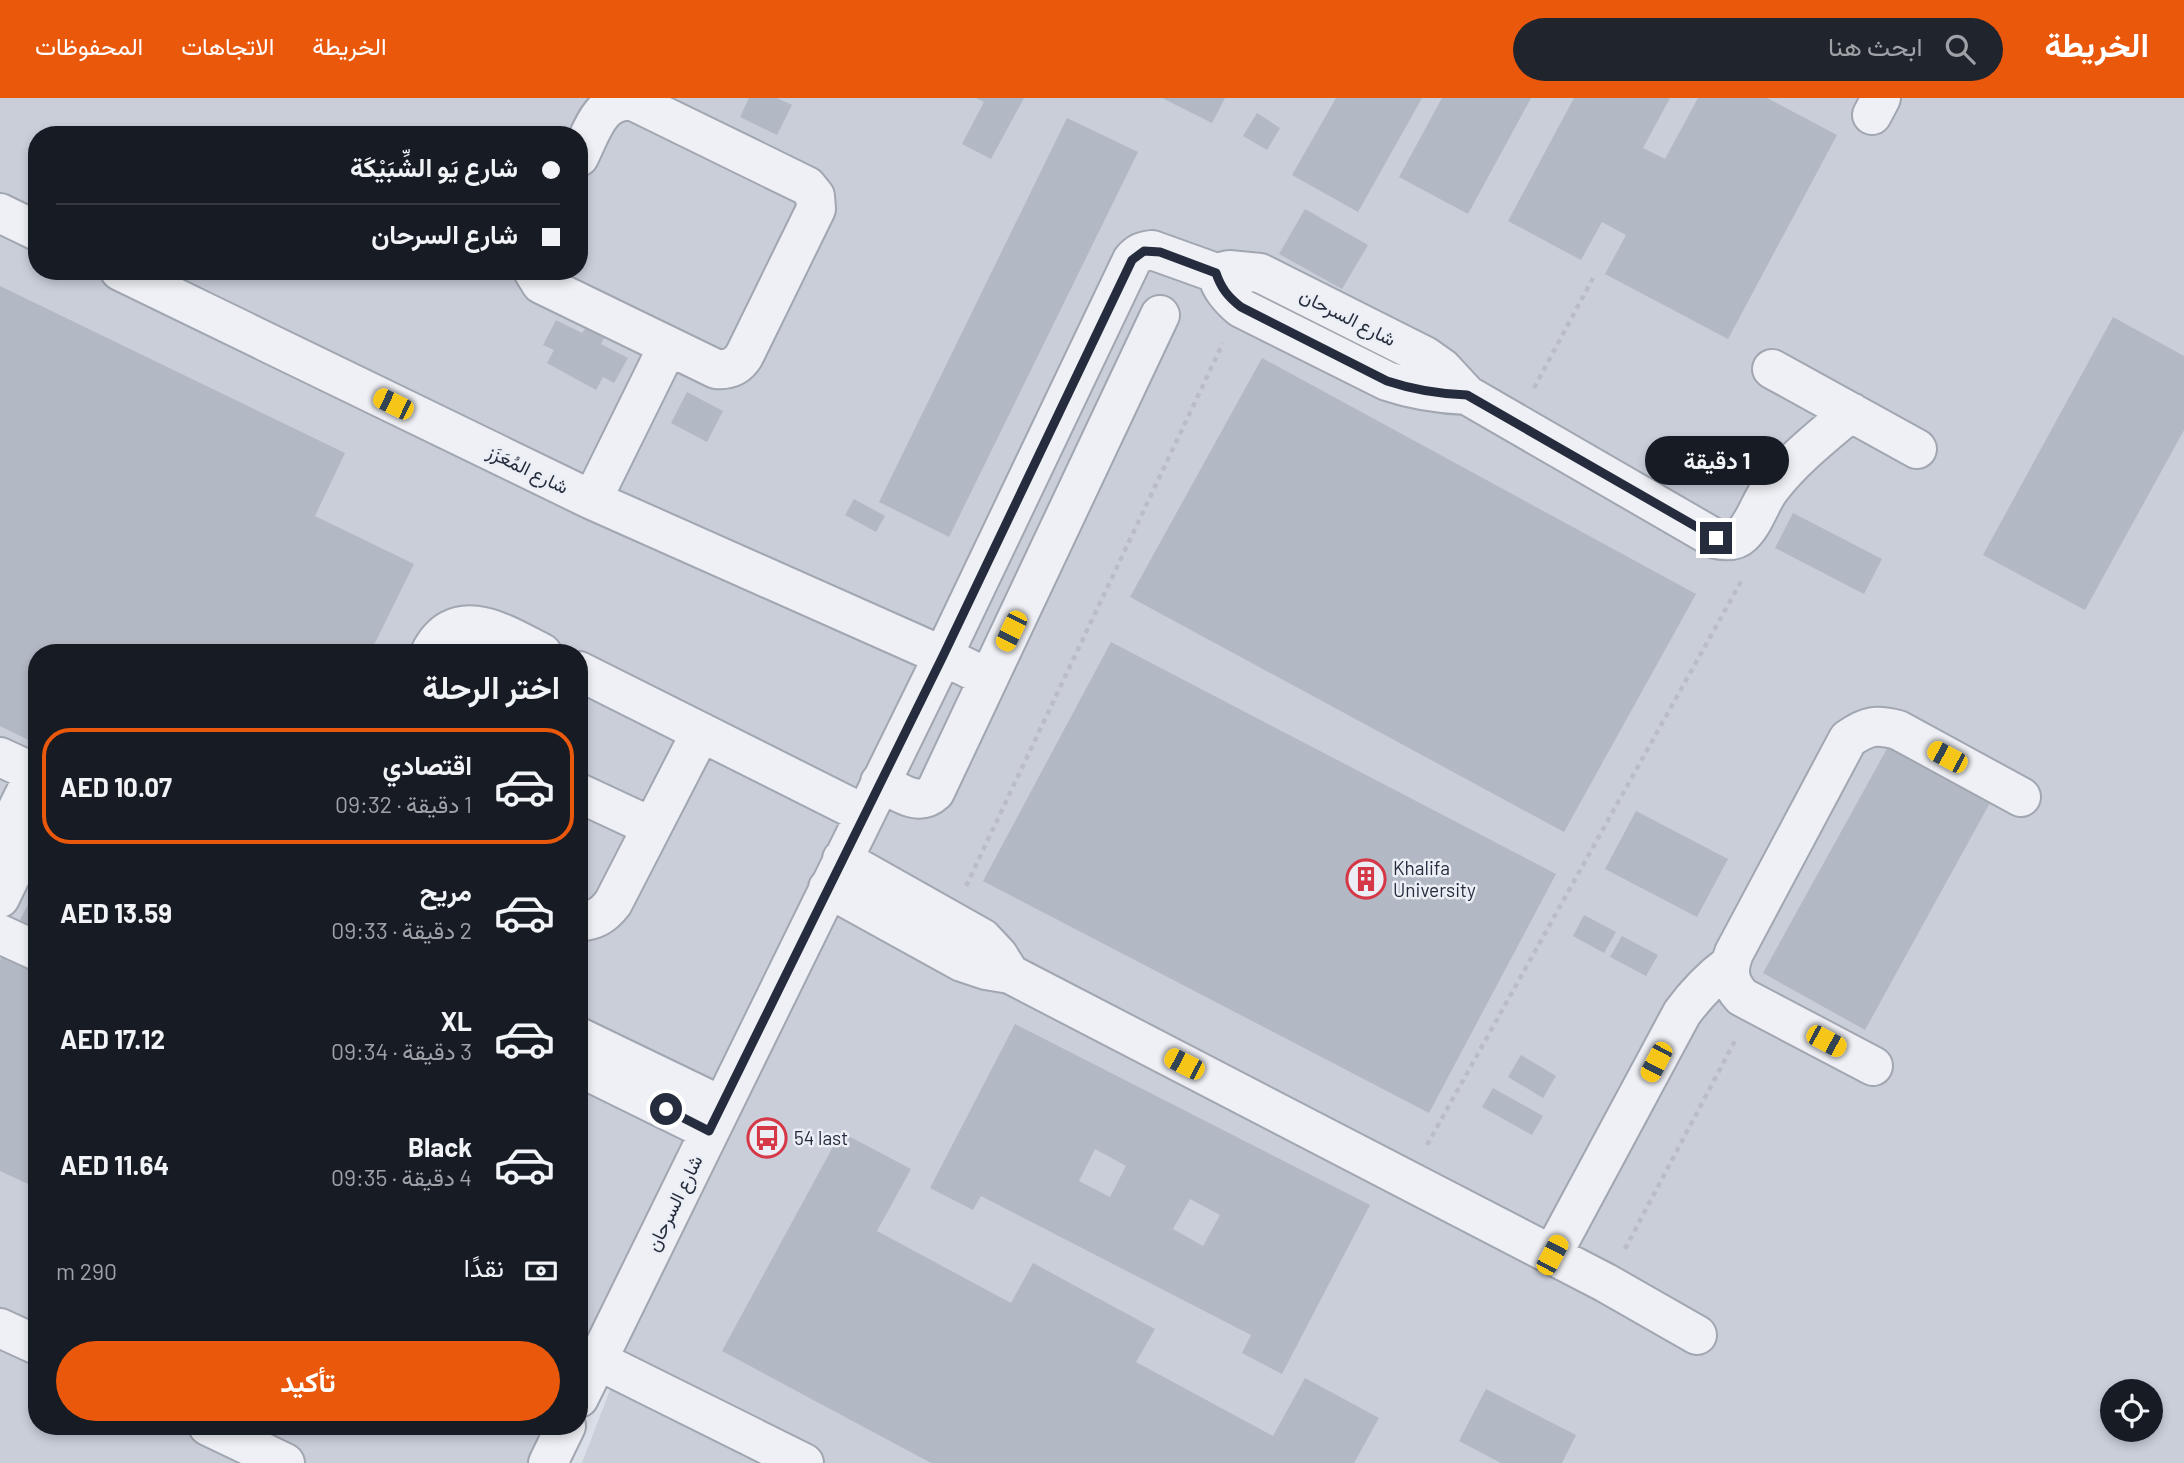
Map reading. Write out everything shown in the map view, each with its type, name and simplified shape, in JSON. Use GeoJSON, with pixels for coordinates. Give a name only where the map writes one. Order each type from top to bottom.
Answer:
{"type":"FeatureCollection","features":[{"type":"Feature","properties":{"kind":"street"},"geometry":{"type":"LineString","coordinates":[[539,280],[541,284],[668,346],[716,369],[724,370],[740,363],[816,209],[815,196],[807,186],[633,101],[617,101],[608,106],[601,113],[588,139]]}},
{"type":"Feature","properties":{"kind":"street"},"geometry":{"type":"LineString","coordinates":[[0,214],[28,227]]}},
{"type":"Feature","properties":{"kind":"street","name":"شارع السرحان"},"geometry":{"type":"LineString","coordinates":[[588,1379],[1137,254],[1152,250],[1216,273],[1220,287],[1229,299],[1241,307],[1387,381],[1437,394],[1467,395],[1716,538],[1734,540],[1742,535],[1751,521]]}},
{"type":"Feature","properties":{"kind":"street","name":"شارع المُعَزَز"},"geometry":{"type":"LineString","coordinates":[[139,280],[592,500],[988,678]]}},
{"type":"Feature","properties":{"kind":"street"},"geometry":{"type":"LineString","coordinates":[[588,676],[701,732],[872,798],[922,800],[930,797],[935,792],[1160,315]]}},
{"type":"Feature","properties":{"kind":"street"},"geometry":{"type":"LineString","coordinates":[[592,500],[668,346]]}},
{"type":"Feature","properties":{"kind":"street"},"geometry":{"type":"LineString","coordinates":[[1772,369],[1917,449]]}},
{"type":"Feature","properties":{"kind":"street"},"geometry":{"type":"LineString","coordinates":[[1079,370],[1124,391]]}},
{"type":"Feature","properties":{"kind":"street"},"geometry":{"type":"LineString","coordinates":[[1751,521],[1768,491],[1781,475],[1851,412]]}},
{"type":"Feature","properties":{"kind":"street"},"geometry":{"type":"LineString","coordinates":[[999,537],[1045,559]]}},
{"type":"Feature","properties":{"kind":"street"},"geometry":{"type":"LineString","coordinates":[[434,644],[452,629],[472,624],[492,628],[524,644]]}},
{"type":"Feature","properties":{"kind":"street"},"geometry":{"type":"LineString","coordinates":[[1552,1255],[1682,1013],[1704,985],[1729,965],[1848,739],[1863,729],[1881,726],[1898,730],[2021,797]]}},
{"type":"Feature","properties":{"kind":"street"},"geometry":{"type":"LineString","coordinates":[[588,921],[605,914],[613,904],[701,732]]}},
{"type":"Feature","properties":{"kind":"street"},"geometry":{"type":"LineString","coordinates":[[0,757],[28,791]]}},
{"type":"Feature","properties":{"kind":"street"},"geometry":{"type":"LineString","coordinates":[[0,845],[28,791]]}},
{"type":"Feature","properties":{"kind":"street"},"geometry":{"type":"LineString","coordinates":[[0,898],[28,791]]}},
{"type":"Feature","properties":{"kind":"street"},"geometry":{"type":"LineString","coordinates":[[588,797],[652,827]]}},
{"type":"Feature","properties":{"kind":"street"},"geometry":{"type":"LineString","coordinates":[[835,873],[982,938],[998,955],[1010,974],[1606,1283],[1697,1335]]}},
{"type":"Feature","properties":{"kind":"street"},"geometry":{"type":"LineString","coordinates":[[0,934],[28,947]]}},
{"type":"Feature","properties":{"kind":"street"},"geometry":{"type":"LineString","coordinates":[[1729,965],[1729,977],[1742,997],[1873,1066]]}},
{"type":"Feature","properties":{"kind":"street"},"geometry":{"type":"LineString","coordinates":[[588,1042],[715,1118]]}},
{"type":"Feature","properties":{"kind":"street"},"geometry":{"type":"LineString","coordinates":[[588,1070],[715,1118]]}},
{"type":"Feature","properties":{"kind":"street"},"geometry":{"type":"LineString","coordinates":[[0,1328],[28,1341]]}},
{"type":"Feature","properties":{"kind":"street"},"geometry":{"type":"LineString","coordinates":[[597,1360],[804,1463]]}},
{"type":"Feature","properties":{"kind":"street"},"geometry":{"type":"LineString","coordinates":[[227,1435],[285,1463]]}},
{"type":"Feature","properties":{"kind":"street"},"geometry":{"type":"LineString","coordinates":[[548,1463],[562,1435]]}},
{"type":"Feature","properties":{"kind":"path"},"geometry":{"type":"LineString","coordinates":[[1516,423],[1592,278]]}},
{"type":"Feature","properties":{"kind":"path"},"geometry":{"type":"LineString","coordinates":[[964,890],[1225,340]]}},
{"type":"Feature","properties":{"kind":"path"},"geometry":{"type":"LineString","coordinates":[[1408,1180],[1742,580],[1751,551],[1751,521]]}},
{"type":"Feature","properties":{"kind":"path"},"geometry":{"type":"LineString","coordinates":[[1606,1283],[1755,1004]]}},
{"type":"Feature","properties":{"kind":"shaded area"},"geometry":{"type":"Polygon","coordinates":[[[0,98],[2184,98],[2184,1463],[582,1463],[705,1142],[588,1382],[588,644],[28,644],[28,1435],[562,1435],[549,1463],[0,1463],[0,98]]]}},
{"type":"Feature","properties":{"kind":"building"},"geometry":{"type":"Polygon","coordinates":[[[749,98],[777,98],[792,105],[777,135],[740,117],[749,98]]]}},
{"type":"Feature","properties":{"kind":"building"},"geometry":{"type":"Polygon","coordinates":[[[976,98],[1024,98],[991,159],[962,144],[984,102],[976,98]]]}},
{"type":"Feature","properties":{"kind":"building"},"geometry":{"type":"Polygon","coordinates":[[[1162,98],[1225,98],[1212,123],[1162,98]]]}},
{"type":"Feature","properties":{"kind":"building"},"geometry":{"type":"Polygon","coordinates":[[[1336,98],[1422,98],[1358,212],[1292,175],[1336,98]]]}},
{"type":"Feature","properties":{"kind":"building"},"geometry":{"type":"Polygon","coordinates":[[[1442,98],[1531,98],[1468,214],[1399,177],[1442,98]]]}},
{"type":"Feature","properties":{"kind":"building"},"geometry":{"type":"Polygon","coordinates":[[[1574,98],[1670,98],[1643,148],[1665,159],[1698,98],[1767,98],[1837,135],[1728,339],[1605,274],[1626,235],[1602,222],[1581,260],[1508,221],[1574,98]]]}},
{"type":"Feature","properties":{"kind":"building"},"geometry":{"type":"Polygon","coordinates":[[[1257,113],[1280,128],[1267,150],[1243,136],[1257,113]]]}},
{"type":"Feature","properties":{"kind":"building"},"geometry":{"type":"Polygon","coordinates":[[[1067,118],[1138,152],[949,537],[879,502],[1067,118]]]}},
{"type":"Feature","properties":{"kind":"building"},"geometry":{"type":"Polygon","coordinates":[[[1305,209],[1368,245],[1342,289],[1279,254],[1305,209]]]}},
{"type":"Feature","properties":{"kind":"building"},"geometry":{"type":"Polygon","coordinates":[[[0,286],[345,453],[315,516],[414,564],[374,644],[28,644],[28,740],[0,726],[0,286]]]}},
{"type":"Feature","properties":{"kind":"building"},"geometry":{"type":"Polygon","coordinates":[[[2113,317],[2184,356],[2184,430],[2085,610],[1983,555],[2113,317]]]}},
{"type":"Feature","properties":{"kind":"building"},"geometry":{"type":"Polygon","coordinates":[[[556,320],[582,333],[587,326],[605,336],[601,344],[628,358],[614,383],[603,377],[596,390],[547,363],[554,350],[543,345],[556,320]]]}},
{"type":"Feature","properties":{"kind":"building"},"geometry":{"type":"Polygon","coordinates":[[[1262,358],[1696,594],[1564,832],[1130,597],[1262,358]]]}},
{"type":"Feature","properties":{"kind":"building"},"geometry":{"type":"Polygon","coordinates":[[[687,392],[723,411],[707,442],[671,423],[687,392]]]}},
{"type":"Feature","properties":{"kind":"building"},"geometry":{"type":"Polygon","coordinates":[[[854,499],[885,516],[876,532],[845,515],[854,499]]]}},
{"type":"Feature","properties":{"kind":"building"},"geometry":{"type":"Polygon","coordinates":[[[1793,513],[1882,559],[1864,594],[1775,548],[1793,513]]]}},
{"type":"Feature","properties":{"kind":"building","name":"Khalifa University"},"geometry":{"type":"Polygon","coordinates":[[[1111,642],[1556,874],[1429,1113],[983,881],[1111,642]]]}},
{"type":"Feature","properties":{"kind":"building"},"geometry":{"type":"Polygon","coordinates":[[[1889,745],[1991,801],[1865,1030],[1763,973],[1889,745]]]}},
{"type":"Feature","properties":{"kind":"building"},"geometry":{"type":"Polygon","coordinates":[[[1636,811],[1728,859],[1697,917],[1605,869],[1636,811]]]}},
{"type":"Feature","properties":{"kind":"building"},"geometry":{"type":"Polygon","coordinates":[[[28,905],[28,924],[20,920],[28,905]]]}},
{"type":"Feature","properties":{"kind":"building"},"geometry":{"type":"Polygon","coordinates":[[[1584,915],[1616,932],[1604,953],[1573,936],[1584,915]]]}},
{"type":"Feature","properties":{"kind":"building"},"geometry":{"type":"Polygon","coordinates":[[[1622,936],[1658,955],[1646,976],[1610,957],[1622,936]]]}},
{"type":"Feature","properties":{"kind":"building"},"geometry":{"type":"Polygon","coordinates":[[[6,948],[28,959],[28,1184],[0,1171],[0,960],[6,948]]]}},
{"type":"Feature","properties":{"kind":"building"},"geometry":{"type":"Polygon","coordinates":[[[1015,1024],[1370,1205],[1282,1374],[1242,1353],[1251,1335],[981,1196],[973,1210],[930,1188],[1015,1024]],[[1095,1149],[1079,1181],[1110,1197],[1126,1166],[1095,1149]],[[1190,1199],[1173,1229],[1203,1246],[1220,1215],[1190,1199]]]}},
{"type":"Feature","properties":{"kind":"building"},"geometry":{"type":"Polygon","coordinates":[[[1521,1055],[1556,1076],[1543,1098],[1508,1077],[1521,1055]]]}},
{"type":"Feature","properties":{"kind":"building"},"geometry":{"type":"Polygon","coordinates":[[[1493,1088],[1543,1116],[1532,1135],[1482,1107],[1493,1088]]]}},
{"type":"Feature","properties":{"kind":"building"},"geometry":{"type":"Polygon","coordinates":[[[841,1132],[911,1169],[877,1231],[1011,1303],[1033,1263],[1155,1329],[1136,1362],[1273,1436],[1305,1378],[1379,1418],[1354,1463],[931,1463],[722,1351],[841,1132]]]}},
{"type":"Feature","properties":{"kind":"building"},"geometry":{"type":"Polygon","coordinates":[[[1486,1389],[1576,1435],[1562,1463],[1501,1463],[1459,1441],[1486,1389]]]}},
{"type":"Feature","properties":{"kind":"place","name":"Khalifa University"},"geometry":{"type":"Point","coordinates":[1366,879]}},
{"type":"Feature","properties":{"kind":"place","name":"54 last"},"geometry":{"type":"Point","coordinates":[767,1138]}},
{"type":"Feature","properties":{"kind":"route"},"geometry":{"type":"LineString","coordinates":[[666,1109],[709,1131],[1137,254],[1152,250],[1216,273],[1220,287],[1229,299],[1241,307],[1387,381],[1437,394],[1467,395],[1716,538]]}}]}
